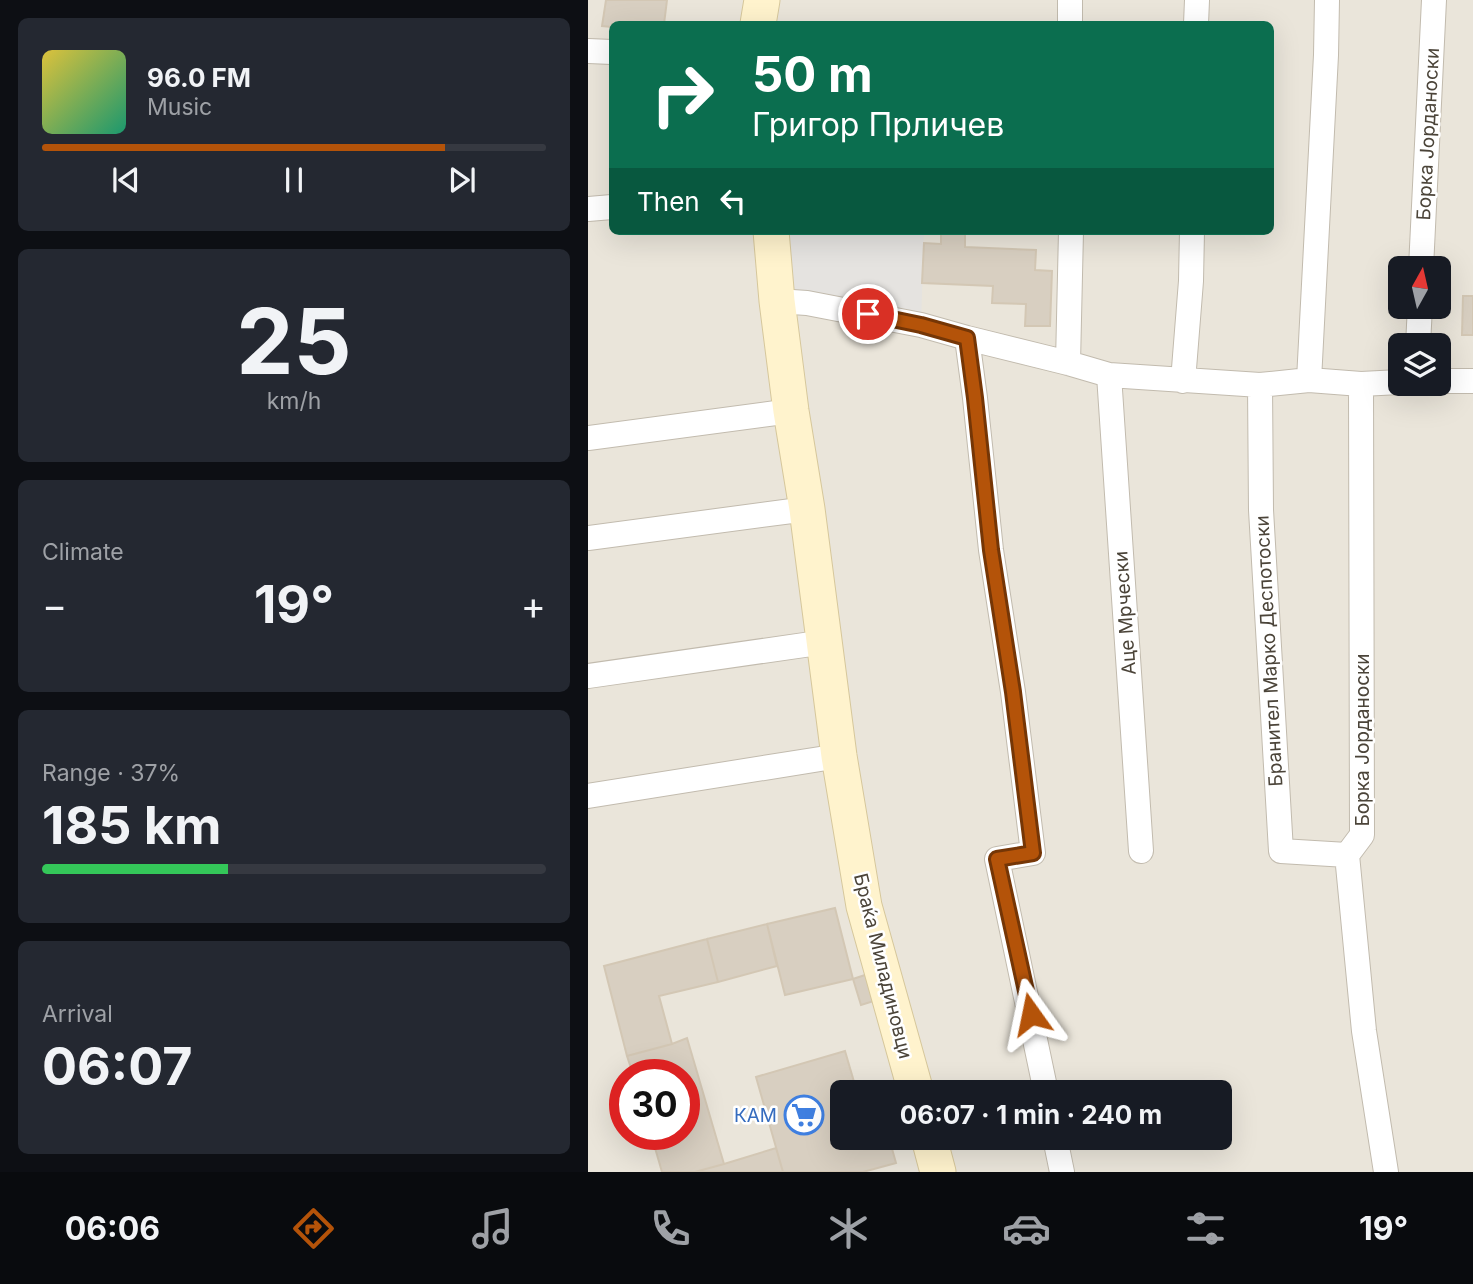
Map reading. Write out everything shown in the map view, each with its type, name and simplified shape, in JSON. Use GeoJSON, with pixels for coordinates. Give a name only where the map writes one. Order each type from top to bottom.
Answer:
{"type":"FeatureCollection","features":[{"type":"Feature","properties":{"kind":"street"},"geometry":{"type":"LineString","coordinates":[[758,21],[762,0]]}},
{"type":"Feature","properties":{"kind":"street"},"geometry":{"type":"LineString","coordinates":[[1070,0],[1070,21]]}},
{"type":"Feature","properties":{"kind":"street"},"geometry":{"type":"LineString","coordinates":[[1196,21],[1197,0]]}},
{"type":"Feature","properties":{"kind":"street"},"geometry":{"type":"LineString","coordinates":[[1309,380],[1327,0]]}},
{"type":"Feature","properties":{"kind":"street","name":"Борка Јорданоски"},"geometry":{"type":"LineString","coordinates":[[1422,256],[1434,0]]}},
{"type":"Feature","properties":{"kind":"street"},"geometry":{"type":"LineString","coordinates":[[588,51],[609,52]]}},
{"type":"Feature","properties":{"kind":"street"},"geometry":{"type":"LineString","coordinates":[[588,209],[609,207]]}},
{"type":"Feature","properties":{"kind":"street","name":"Браќа Миладиновци"},"geometry":{"type":"LineString","coordinates":[[771,235],[791,411],[807,509],[839,756],[864,906],[913,1080]]}},
{"type":"Feature","properties":{"kind":"street"},"geometry":{"type":"LineString","coordinates":[[1068,363],[1071,235]]}},
{"type":"Feature","properties":{"kind":"street"},"geometry":{"type":"LineString","coordinates":[[1183,381],[1192,235]]}},
{"type":"Feature","properties":{"kind":"street"},"geometry":{"type":"LineString","coordinates":[[777,301],[807,303],[921,325],[1109,375],[1260,385],[1309,380],[1361,384],[1388,383]]}},
{"type":"Feature","properties":{"kind":"street"},"geometry":{"type":"LineString","coordinates":[[967,338],[991,550],[1013,692],[1033,853],[997,859],[1043,1080]]}},
{"type":"Feature","properties":{"kind":"street","name":"Аце Мрчески"},"geometry":{"type":"LineString","coordinates":[[1109,375],[1141,851]]}},
{"type":"Feature","properties":{"kind":"street"},"geometry":{"type":"LineString","coordinates":[[1451,381],[1473,381]]}},
{"type":"Feature","properties":{"kind":"street","name":"Борка Јорданоски"},"geometry":{"type":"LineString","coordinates":[[1361,384],[1362,835],[1348,856],[1364,1031],[1386,1172]]}},
{"type":"Feature","properties":{"kind":"street","name":"Бранител Марко Деспотоски"},"geometry":{"type":"LineString","coordinates":[[1260,385],[1261,510],[1280,851],[1348,856]]}},
{"type":"Feature","properties":{"kind":"street"},"geometry":{"type":"LineString","coordinates":[[588,438],[791,411]]}},
{"type":"Feature","properties":{"kind":"street"},"geometry":{"type":"LineString","coordinates":[[588,538],[807,509]]}},
{"type":"Feature","properties":{"kind":"street"},"geometry":{"type":"LineString","coordinates":[[588,676],[825,642]]}},
{"type":"Feature","properties":{"kind":"street"},"geometry":{"type":"LineString","coordinates":[[588,796],[839,756]]}},
{"type":"Feature","properties":{"kind":"street"},"geometry":{"type":"LineString","coordinates":[[932,1150],[938,1172]]}},
{"type":"Feature","properties":{"kind":"street"},"geometry":{"type":"LineString","coordinates":[[1057,1150],[1062,1172]]}},
{"type":"Feature","properties":{"kind":"shaded area"},"geometry":{"type":"Polygon","coordinates":[[[588,0],[1473,0],[1473,1172],[588,1172],[588,0]]]}},
{"type":"Feature","properties":{"kind":"shaded area"},"geometry":{"type":"Polygon","coordinates":[[[771,235],[924,235],[921,325],[777,301],[771,235]]]}},
{"type":"Feature","properties":{"kind":"building"},"geometry":{"type":"Polygon","coordinates":[[[606,0],[667,0],[664,21],[609,21],[609,27],[602,26],[606,0]]]}},
{"type":"Feature","properties":{"kind":"building"},"geometry":{"type":"Polygon","coordinates":[[[941,235],[965,235],[965,247],[1036,250],[1035,270],[1052,271],[1050,326],[1025,326],[1026,304],[992,303],[993,286],[922,283],[924,243],[941,244],[941,235]]]}},
{"type":"Feature","properties":{"kind":"building"},"geometry":{"type":"Polygon","coordinates":[[[1463,296],[1473,296],[1473,335],[1462,335],[1463,296]]]}},
{"type":"Feature","properties":{"kind":"building"},"geometry":{"type":"Polygon","coordinates":[[[835,908],[853,979],[785,995],[767,924],[835,908]]]}},
{"type":"Feature","properties":{"kind":"building"},"geometry":{"type":"Polygon","coordinates":[[[767,924],[777,966],[718,982],[707,939],[767,924]]]}},
{"type":"Feature","properties":{"kind":"building"},"geometry":{"type":"Polygon","coordinates":[[[707,939],[718,982],[659,996],[672,1044],[627,1056],[604,966],[707,939]]]}},
{"type":"Feature","properties":{"kind":"building"},"geometry":{"type":"Polygon","coordinates":[[[874,972],[883,998],[861,1005],[853,979],[874,972]]]}},
{"type":"Feature","properties":{"kind":"building"},"geometry":{"type":"Polygon","coordinates":[[[687,1038],[693,1059],[628,1059],[627,1056],[687,1038]]]}},
{"type":"Feature","properties":{"kind":"building","name":"КАМ"},"geometry":{"type":"Polygon","coordinates":[[[845,1051],[853,1080],[830,1080],[830,1150],[892,1150],[896,1163],[863,1172],[783,1172],[756,1077],[845,1051]]]}},
{"type":"Feature","properties":{"kind":"building"},"geometry":{"type":"Polygon","coordinates":[[[700,1082],[724,1164],[695,1172],[662,1172],[656,1150],[700,1150],[700,1082]]]}},
{"type":"Feature","properties":{"kind":"building"},"geometry":{"type":"Polygon","coordinates":[[[776,1148],[783,1172],[695,1172],[724,1164],[776,1148]]]}},
{"type":"Feature","properties":{"kind":"place","name":"КАМ"},"geometry":{"type":"Point","coordinates":[804,1115]}},
{"type":"Feature","properties":{"kind":"route"},"geometry":{"type":"LineString","coordinates":[[868,314],[967,338],[991,550],[1013,692],[1033,853],[997,859],[1031,1014]]}}]}
